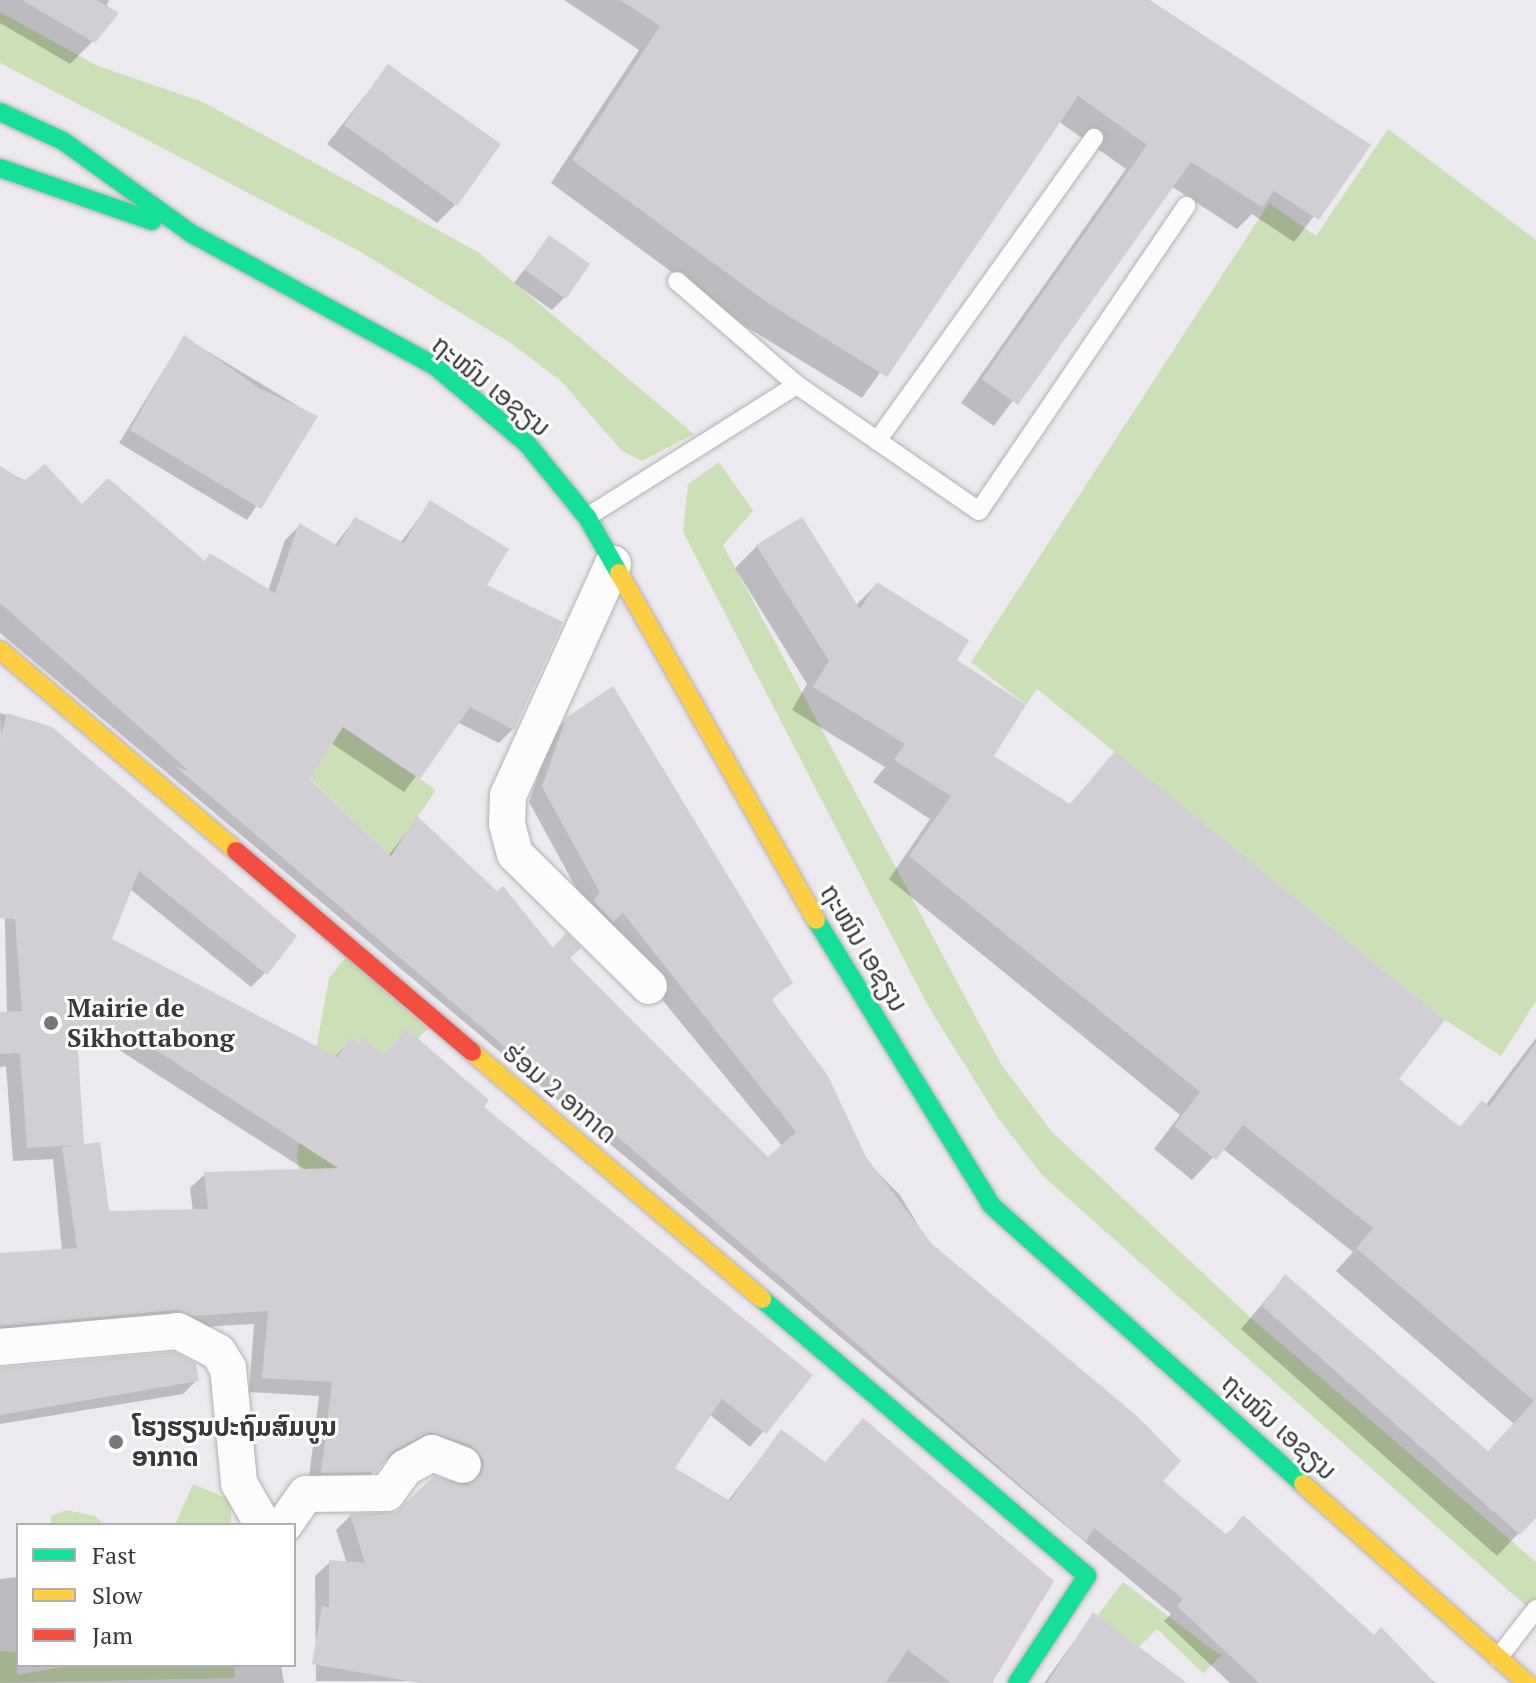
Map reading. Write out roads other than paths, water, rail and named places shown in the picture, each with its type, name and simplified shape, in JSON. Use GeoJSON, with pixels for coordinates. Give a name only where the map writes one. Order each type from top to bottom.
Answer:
{"type":"FeatureCollection","features":[{"type":"Feature","properties":{"kind":"main road","name":"ຖະໜົນ ເອຊຽນ"},"geometry":{"type":"LineString","coordinates":[[0,112],[63,141],[192,234],[435,366],[528,445],[587,517],[810,911],[991,1205],[1527,1683]]}},
{"type":"Feature","properties":{"kind":"main road","name":"ຖະໜົນ ເອຊຽນ"},"geometry":{"type":"LineString","coordinates":[[0,168],[192,234]]}},
{"type":"Feature","properties":{"kind":"main road","name":"ຮ່ອມ 2 ອາກາດ"},"geometry":{"type":"LineString","coordinates":[[0,650],[1087,1576],[1017,1683]]}},
{"type":"Feature","properties":{"kind":"street"},"geometry":{"type":"LineString","coordinates":[[613,564],[508,795],[507,824],[515,854],[649,986]]}},
{"type":"Feature","properties":{"kind":"street"},"geometry":{"type":"LineString","coordinates":[[0,1347],[178,1331],[218,1352],[228,1368],[239,1483],[262,1523]]}},
{"type":"Feature","properties":{"kind":"street"},"geometry":{"type":"LineString","coordinates":[[285,1523],[306,1494],[387,1493],[405,1468],[432,1453],[463,1465]]}},
{"type":"Feature","properties":{"kind":"lane"},"geometry":{"type":"LineString","coordinates":[[877,441],[1094,138]]}},
{"type":"Feature","properties":{"kind":"lane"},"geometry":{"type":"LineString","coordinates":[[677,281],[797,385],[979,511],[1186,206]]}},
{"type":"Feature","properties":{"kind":"lane"},"geometry":{"type":"LineString","coordinates":[[587,517],[797,385]]}},
{"type":"Feature","properties":{"kind":"lane"},"geometry":{"type":"LineString","coordinates":[[1498,1658],[1536,1609]]}},
{"type":"Feature","properties":{"kind":"place","name":"Mairie de Sikhottabong"},"geometry":{"type":"Point","coordinates":[51,1023]}},
{"type":"Feature","properties":{"kind":"place","name":"ໂຮງຮຽນປະຖົມສົມບູນ ອາກາດ"},"geometry":{"type":"Point","coordinates":[116,1442]}}]}
